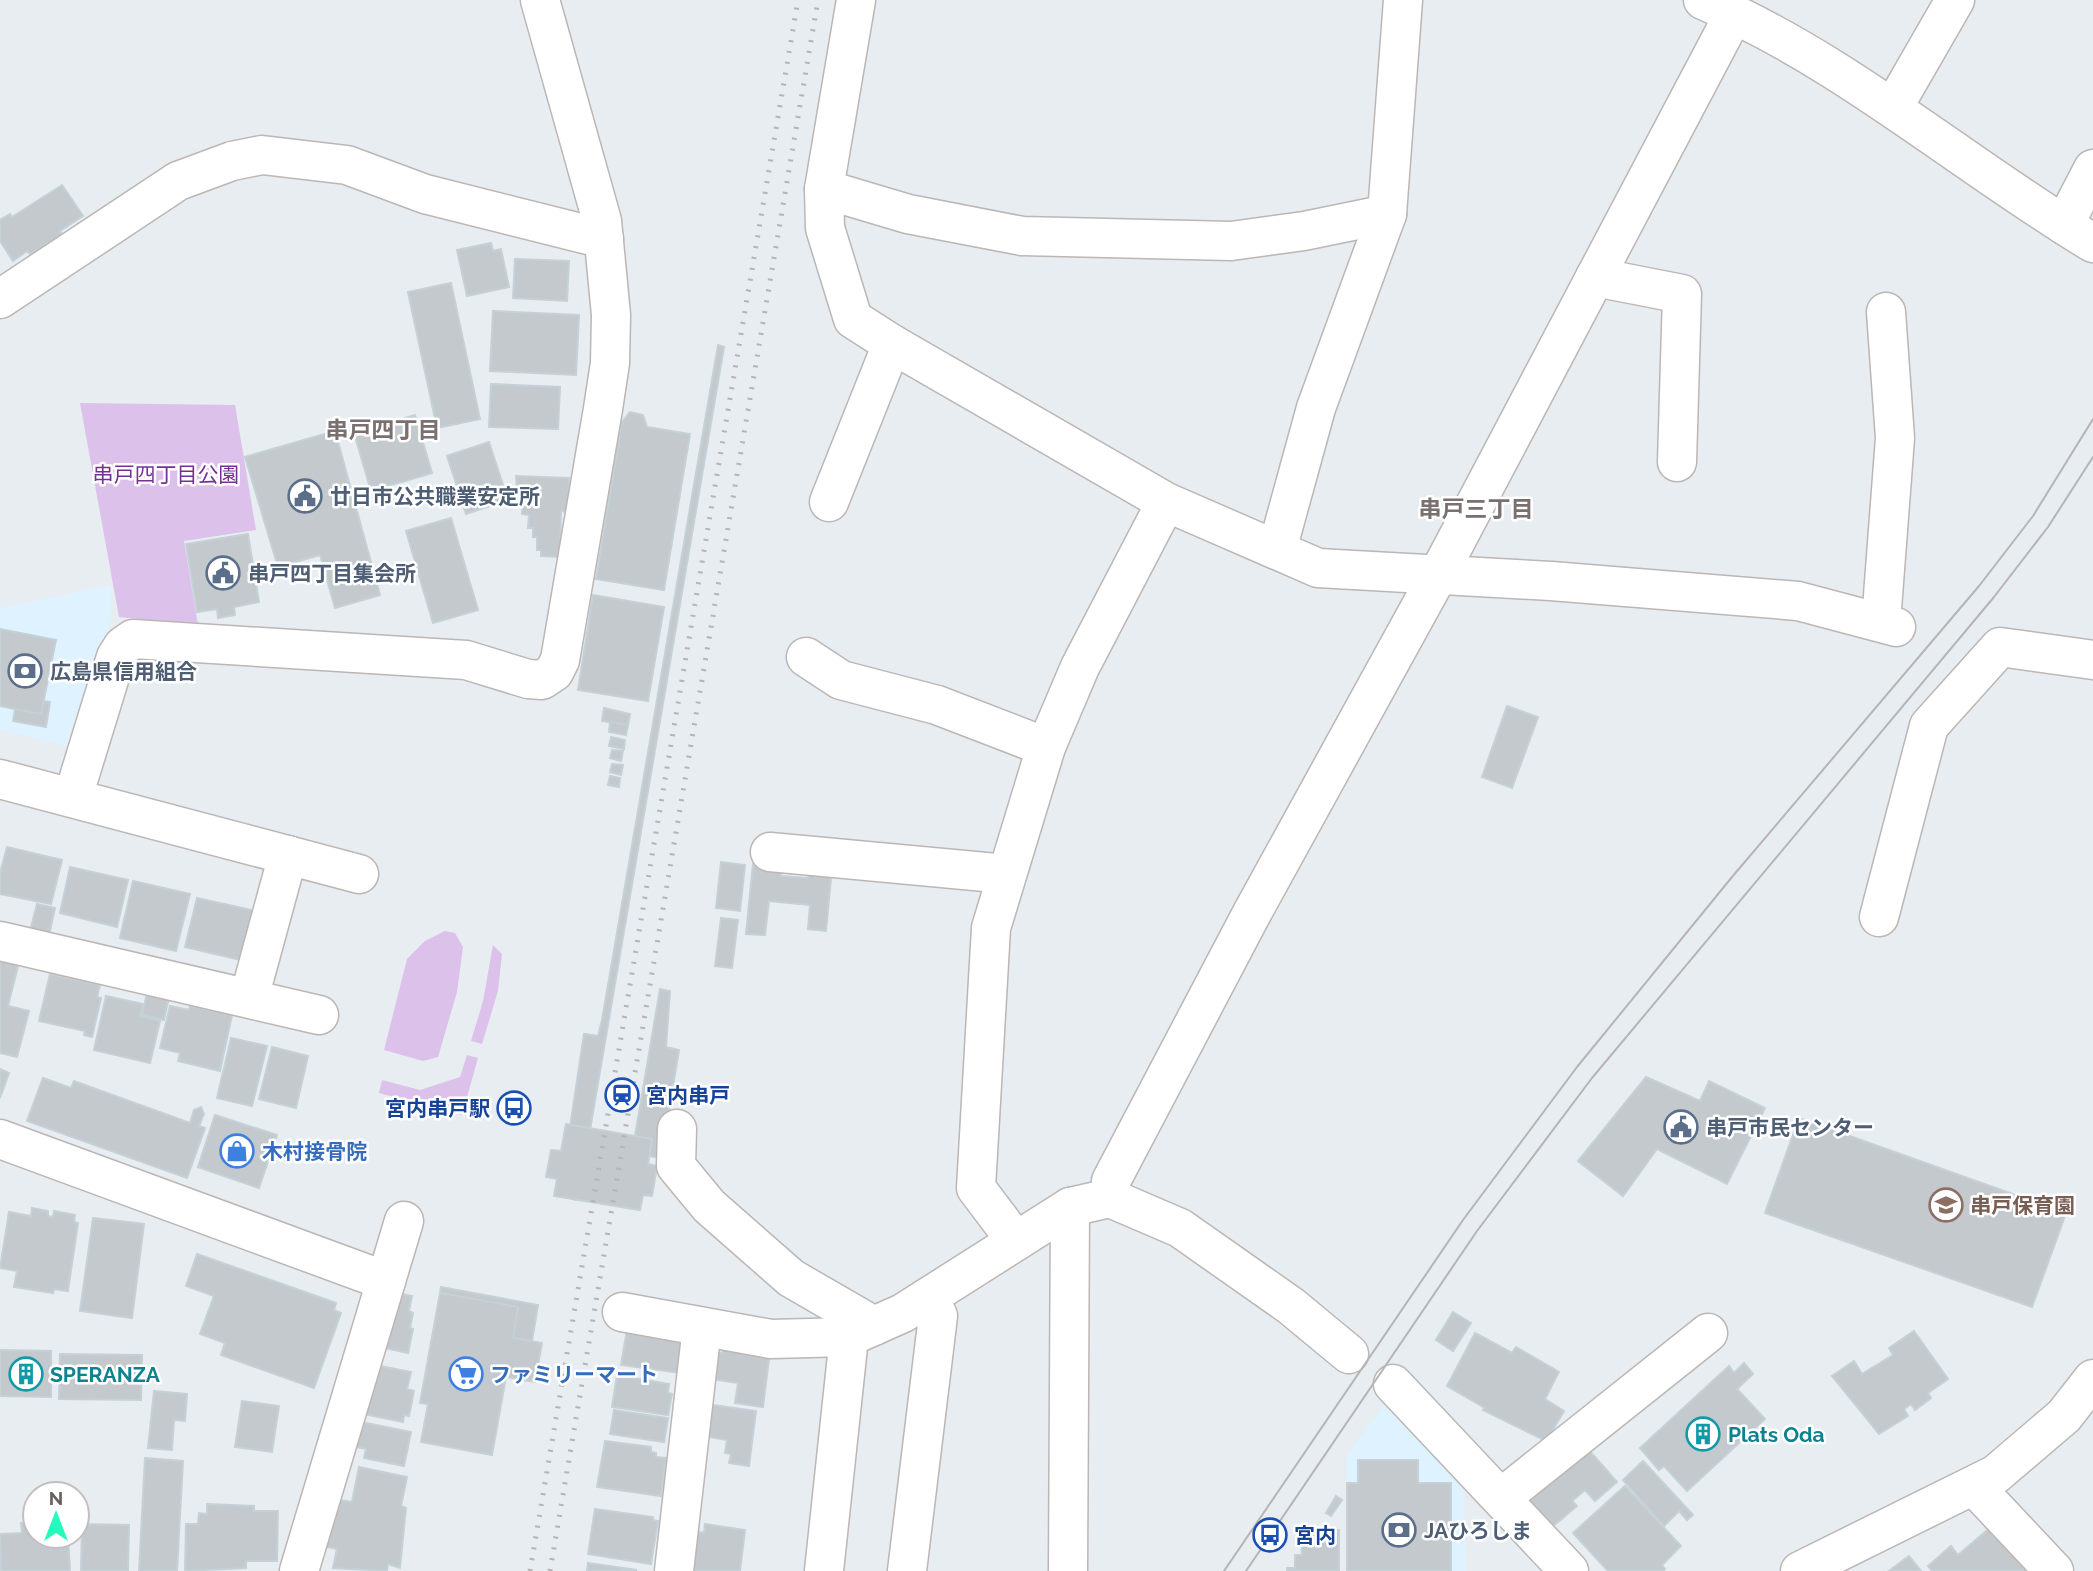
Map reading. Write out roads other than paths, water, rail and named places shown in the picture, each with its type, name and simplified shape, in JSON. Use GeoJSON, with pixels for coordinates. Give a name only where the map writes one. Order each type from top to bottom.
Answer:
{"type":"FeatureCollection","features":[{"type":"Feature","properties":{"kind":"street"},"geometry":{"type":"LineString","coordinates":[[73,797],[116,657],[123,646],[133,639],[466,660],[528,679],[542,680],[554,673],[560,660],[610,363],[611,315],[604,239],[591,175],[540,0]]}},
{"type":"Feature","properties":{"kind":"street"},"geometry":{"type":"LineString","coordinates":[[856,0],[824,190],[825,228],[853,319],[1166,502],[1318,568],[1551,581],[1798,601],[1889,624],[1895,438],[1886,312]]}},
{"type":"Feature","properties":{"kind":"street"},"geometry":{"type":"LineString","coordinates":[[1277,550],[1316,408],[1387,214],[1403,0]]}},
{"type":"Feature","properties":{"kind":"street"},"geometry":{"type":"LineString","coordinates":[[1894,106],[1955,0]]}},
{"type":"Feature","properties":{"kind":"street"},"geometry":{"type":"LineString","coordinates":[[1110,1198],[1111,1181],[1252,912],[1438,575],[1595,277],[1719,7],[1894,106],[2078,234],[2093,169]]}},
{"type":"Feature","properties":{"kind":"street"},"geometry":{"type":"LineString","coordinates":[[0,299],[178,181],[232,161],[262,155],[347,165],[425,194],[604,239]]}},
{"type":"Feature","properties":{"kind":"street"},"geometry":{"type":"LineString","coordinates":[[824,190],[908,214],[1021,236],[1231,241],[1304,231],[1387,214]]}},
{"type":"Feature","properties":{"kind":"street"},"geometry":{"type":"LineString","coordinates":[[1595,277],[1682,294],[1677,463]]}},
{"type":"Feature","properties":{"kind":"street"},"geometry":{"type":"LineString","coordinates":[[829,502],[892,344]]}},
{"type":"Feature","properties":{"kind":"street"},"geometry":{"type":"LineString","coordinates":[[1016,1241],[976,1188],[991,928],[1046,747],[1080,667],[1166,502]]}},
{"type":"Feature","properties":{"kind":"street"},"geometry":{"type":"LineString","coordinates":[[1879,917],[1929,726],[2000,647],[2093,660]]}},
{"type":"Feature","properties":{"kind":"street"},"geometry":{"type":"LineString","coordinates":[[806,657],[841,680],[937,705],[1046,747]]}},
{"type":"Feature","properties":{"kind":"street"},"geometry":{"type":"LineString","coordinates":[[0,779],[359,874]]}},
{"type":"Feature","properties":{"kind":"street"},"geometry":{"type":"LineString","coordinates":[[770,852],[1007,874]]}},
{"type":"Feature","properties":{"kind":"street"},"geometry":{"type":"LineString","coordinates":[[248,998],[288,855]]}},
{"type":"Feature","properties":{"kind":"street"},"geometry":{"type":"LineString","coordinates":[[0,941],[319,1015]]}},
{"type":"Feature","properties":{"kind":"street"},"geometry":{"type":"LineString","coordinates":[[677,1129],[676,1166],[709,1206],[791,1278],[862,1331]]}},
{"type":"Feature","properties":{"kind":"street"},"geometry":{"type":"LineString","coordinates":[[0,1139],[386,1281]]}},
{"type":"Feature","properties":{"kind":"street"},"geometry":{"type":"LineString","coordinates":[[622,1312],[771,1339],[862,1331],[929,1297],[1070,1207],[1110,1198],[1180,1228],[1298,1311],[1349,1354]]}},
{"type":"Feature","properties":{"kind":"street"},"geometry":{"type":"LineString","coordinates":[[1068,1571],[1070,1207]]}},
{"type":"Feature","properties":{"kind":"street"},"geometry":{"type":"LineString","coordinates":[[299,1571],[404,1221]]}},
{"type":"Feature","properties":{"kind":"street"},"geometry":{"type":"LineString","coordinates":[[906,1571],[938,1316],[929,1297]]}},
{"type":"Feature","properties":{"kind":"street"},"geometry":{"type":"LineString","coordinates":[[674,1571],[702,1327]]}},
{"type":"Feature","properties":{"kind":"street"},"geometry":{"type":"LineString","coordinates":[[824,1571],[862,1331]]}},
{"type":"Feature","properties":{"kind":"street"},"geometry":{"type":"LineString","coordinates":[[1501,1498],[1708,1333]]}},
{"type":"Feature","properties":{"kind":"street"},"geometry":{"type":"LineString","coordinates":[[1800,1571],[1996,1474],[2064,1416],[2093,1379]]}},
{"type":"Feature","properties":{"kind":"street"},"geometry":{"type":"LineString","coordinates":[[1393,1384],[1569,1571]]}},
{"type":"Feature","properties":{"kind":"street"},"geometry":{"type":"LineString","coordinates":[[1974,1486],[2054,1571]]}},
{"type":"Feature","properties":{"kind":"tram line"},"geometry":{"type":"LineString","coordinates":[[1224,1571],[1463,1220],[1577,1067],[1732,877],[1979,586],[2033,516],[2093,419]]}},
{"type":"Feature","properties":{"kind":"tram line"},"geometry":{"type":"LineString","coordinates":[[1246,1571],[1477,1231],[1592,1078],[1994,597],[2048,527],[2093,457]]}},
{"type":"Feature","properties":{"kind":"railway"},"geometry":{"type":"LineString","coordinates":[[530,1571],[798,0]]}},
{"type":"Feature","properties":{"kind":"railway"},"geometry":{"type":"LineString","coordinates":[[550,1571],[818,0]]}},
{"type":"Feature","properties":{"kind":"place","name":"廿日市公共職業安定所"},"geometry":{"type":"Point","coordinates":[305,496]}},
{"type":"Feature","properties":{"kind":"place","name":"串戸四丁目集会所"},"geometry":{"type":"Point","coordinates":[223,573]}},
{"type":"Feature","properties":{"kind":"place","name":"広島県信用組合"},"geometry":{"type":"Point","coordinates":[25,671]}},
{"type":"Feature","properties":{"kind":"place","name":"宮内串戸"},"geometry":{"type":"Point","coordinates":[622,1095]}},
{"type":"Feature","properties":{"kind":"place","name":"宮内串戸駅"},"geometry":{"type":"Point","coordinates":[514,1108]}},
{"type":"Feature","properties":{"kind":"place","name":"串戸市民センター"},"geometry":{"type":"Point","coordinates":[1681,1127]}},
{"type":"Feature","properties":{"kind":"place","name":"木村接骨院"},"geometry":{"type":"Point","coordinates":[237,1151]}},
{"type":"Feature","properties":{"kind":"place","name":"串戸保育園"},"geometry":{"type":"Point","coordinates":[1946,1205]}},
{"type":"Feature","properties":{"kind":"place","name":"SPERANZA"},"geometry":{"type":"Point","coordinates":[26,1374]}},
{"type":"Feature","properties":{"kind":"place","name":"ファミリーマート"},"geometry":{"type":"Point","coordinates":[466,1374]}},
{"type":"Feature","properties":{"kind":"place","name":"Plats Oda"},"geometry":{"type":"Point","coordinates":[1703,1434]}},
{"type":"Feature","properties":{"kind":"place","name":"JAひろしま"},"geometry":{"type":"Point","coordinates":[1399,1530]}},
{"type":"Feature","properties":{"kind":"place","name":"宮内"},"geometry":{"type":"Point","coordinates":[1270,1535]}},
{"type":"Feature","properties":{"kind":"district","name":"串戸四丁目"},"geometry":{"type":"Point","coordinates":[383,429]}},
{"type":"Feature","properties":{"kind":"district","name":"串戸三丁目"},"geometry":{"type":"Point","coordinates":[1476,508]}},
{"type":"Feature","properties":{"kind":"park label","name":"串戸四丁目公園"},"geometry":{"type":"Point","coordinates":[166,474]}}]}
